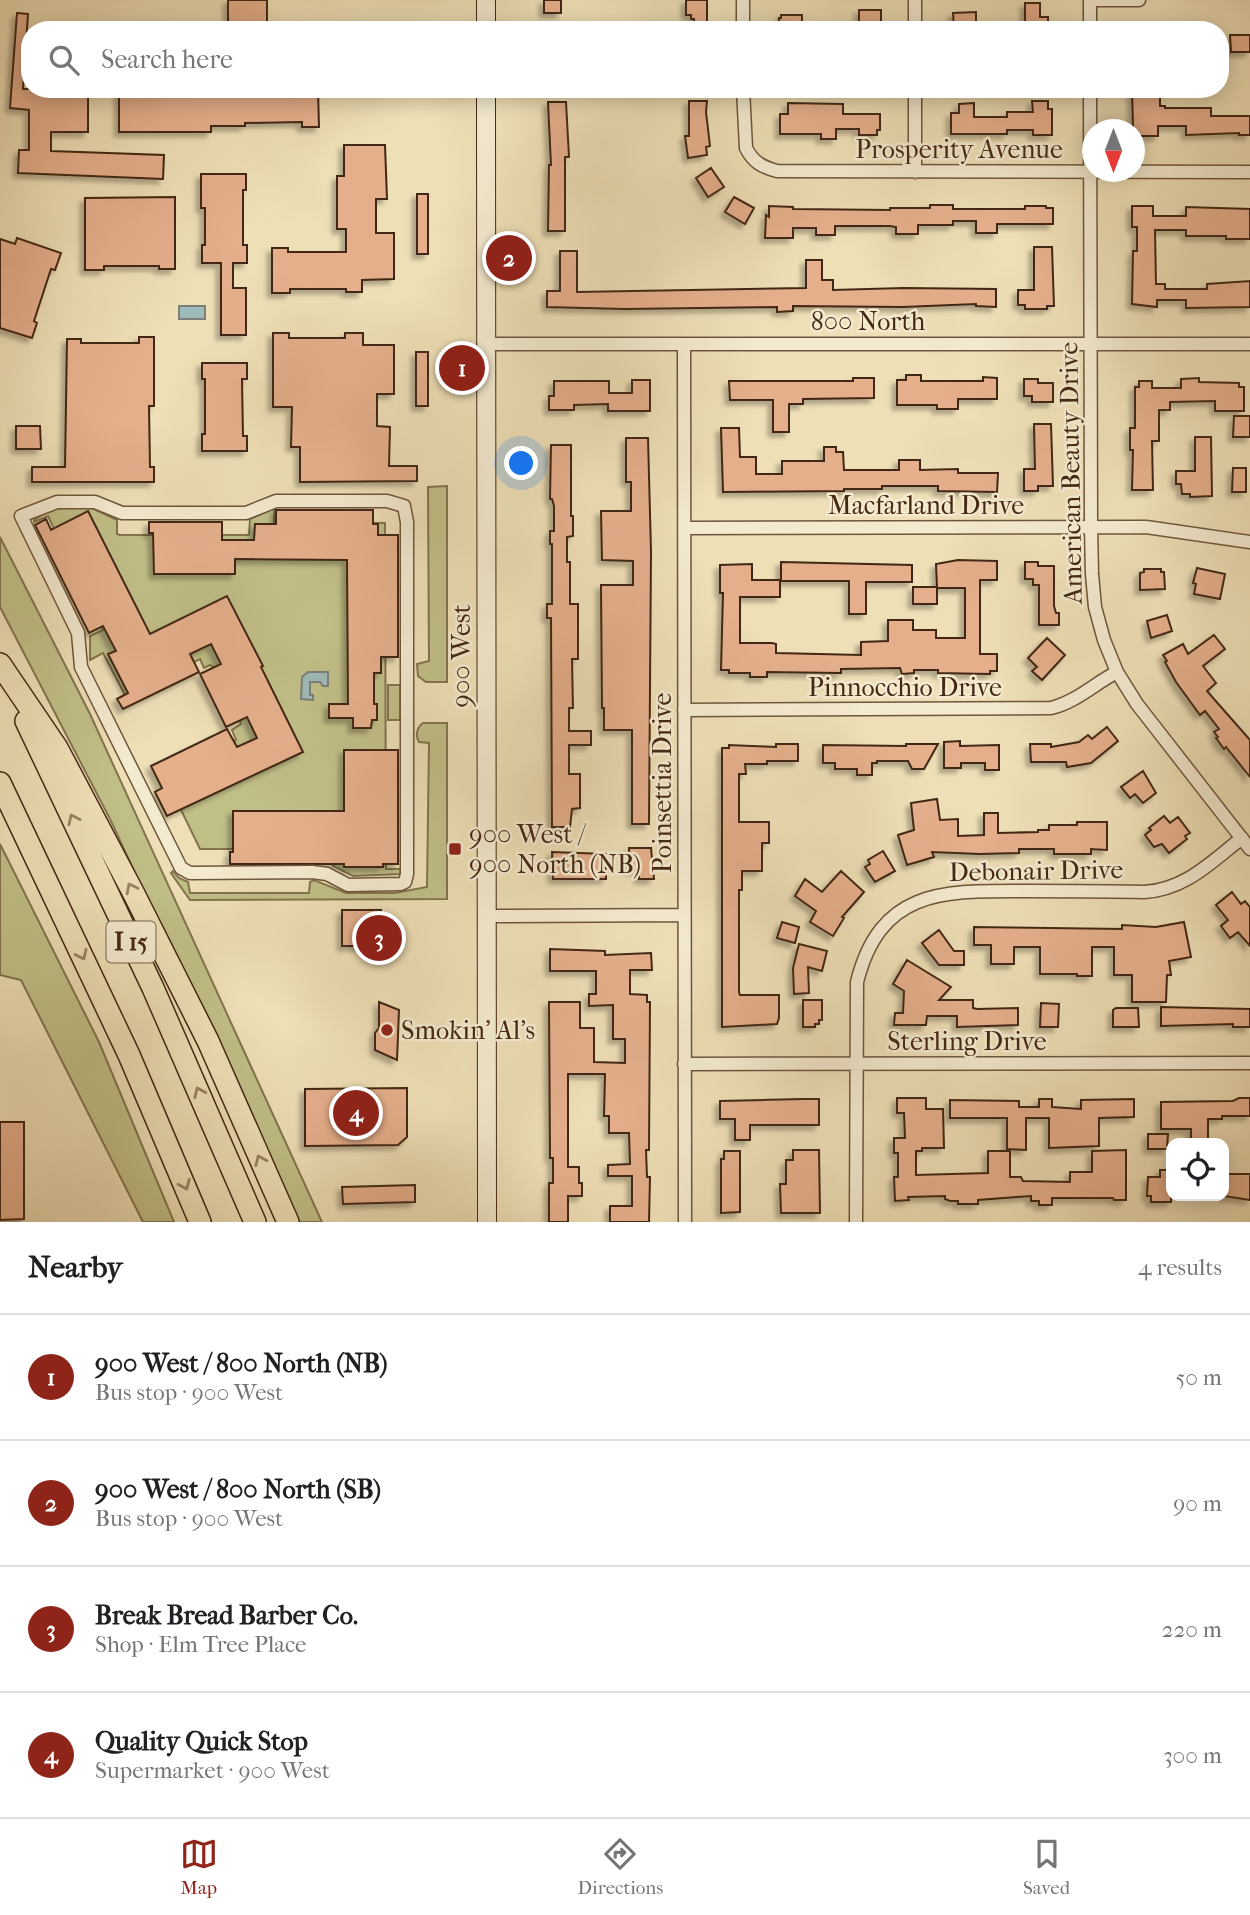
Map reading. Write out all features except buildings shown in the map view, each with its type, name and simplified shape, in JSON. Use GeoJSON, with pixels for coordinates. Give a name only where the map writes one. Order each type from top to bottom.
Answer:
{"type":"FeatureCollection","features":[{"type":"Feature","properties":{"kind":"highway","name":"I 15"},"geometry":{"type":"LineString","coordinates":[[0,665],[153,988],[255,1222]]}},
{"type":"Feature","properties":{"kind":"highway"},"geometry":{"type":"LineString","coordinates":[[0,665],[57,748],[134,894],[208,1041],[288,1222]]}},
{"type":"Feature","properties":{"kind":"highway","name":"I 15"},"geometry":{"type":"LineString","coordinates":[[0,783],[129,1055],[200,1222]]}},
{"type":"Feature","properties":{"kind":"main road"},"geometry":{"type":"LineString","coordinates":[[486,0],[486,21]]}},
{"type":"Feature","properties":{"kind":"main road","name":"900 West"},"geometry":{"type":"LineString","coordinates":[[486,98],[487,1222]]}},
{"type":"Feature","properties":{"kind":"street"},"geometry":{"type":"LineString","coordinates":[[743,0],[743,21]]}},
{"type":"Feature","properties":{"kind":"street"},"geometry":{"type":"LineString","coordinates":[[915,0],[915,21]]}},
{"type":"Feature","properties":{"kind":"street"},"geometry":{"type":"LineString","coordinates":[[1090,21],[1090,0],[1139,0]]}},
{"type":"Feature","properties":{"kind":"street","name":"Prosperity Avenue"},"geometry":{"type":"LineString","coordinates":[[743,98],[744,140],[749,155],[768,169],[785,172],[1082,172]]}},
{"type":"Feature","properties":{"kind":"street"},"geometry":{"type":"LineString","coordinates":[[915,98],[915,172]]}},
{"type":"Feature","properties":{"kind":"street","name":"American Beauty Drive"},"geometry":{"type":"LineString","coordinates":[[1090,98],[1090,119]]}},
{"type":"Feature","properties":{"kind":"street","name":"Prosperity Avenue"},"geometry":{"type":"LineString","coordinates":[[1145,172],[1250,172]]}},
{"type":"Feature","properties":{"kind":"street","name":"American Beauty Drive"},"geometry":{"type":"LineString","coordinates":[[1090,182],[1091,574],[1096,607],[1117,672],[1137,704],[1246,843]]}},
{"type":"Feature","properties":{"kind":"street","name":"800 North"},"geometry":{"type":"LineString","coordinates":[[486,344],[1250,344]]}},
{"type":"Feature","properties":{"kind":"street","name":"Poinsettia Drive"},"geometry":{"type":"LineString","coordinates":[[684,344],[685,1222]]}},
{"type":"Feature","properties":{"kind":"street"},"geometry":{"type":"LineString","coordinates":[[276,501],[387,501],[404,506],[407,536],[405,882],[396,885],[355,886],[341,883],[321,873],[190,873],[178,863],[80,667],[78,633],[21,516],[57,502],[95,502],[126,513],[246,513],[276,501]]}},
{"type":"Feature","properties":{"kind":"street","name":"Macfarland Drive"},"geometry":{"type":"LineString","coordinates":[[684,528],[1163,528],[1250,542]]}},
{"type":"Feature","properties":{"kind":"street","name":"Pinnocchio Drive"},"geometry":{"type":"LineString","coordinates":[[684,710],[1051,709],[1074,700],[1099,681],[1117,672]]}},
{"type":"Feature","properties":{"kind":"street","name":"Debonair Drive"},"geometry":{"type":"LineString","coordinates":[[856,1222],[856,998],[861,967],[876,937],[901,912],[931,896],[962,891],[1144,892],[1168,889],[1246,843]]}},
{"type":"Feature","properties":{"kind":"street"},"geometry":{"type":"LineString","coordinates":[[487,916],[684,915]]}},
{"type":"Feature","properties":{"kind":"street","name":"Sterling Drive"},"geometry":{"type":"LineString","coordinates":[[684,1064],[1250,1063]]}},
{"type":"Feature","properties":{"kind":"shaded area"},"geometry":{"type":"Polygon","coordinates":[[[447,486],[447,682],[426,682],[418,676],[417,664],[429,661],[428,487],[447,486]]]}},
{"type":"Feature","properties":{"kind":"shaded area"},"geometry":{"type":"Polygon","coordinates":[[[92,508],[117,520],[117,534],[120,535],[249,535],[250,519],[274,508],[274,522],[385,523],[386,869],[401,869],[400,874],[353,876],[333,866],[333,849],[200,849],[165,777],[236,740],[232,730],[241,724],[213,667],[210,665],[204,668],[200,659],[125,695],[103,653],[90,660],[90,636],[103,630],[48,516],[34,522],[49,510],[92,508]]]}},
{"type":"Feature","properties":{"kind":"shaded area"},"geometry":{"type":"Polygon","coordinates":[[[0,537],[90,714],[322,1222],[297,1222],[111,821],[0,607],[0,537]]]}},
{"type":"Feature","properties":{"kind":"shaded area"},"geometry":{"type":"Polygon","coordinates":[[[388,685],[400,685],[400,720],[388,720],[388,685]]]}},
{"type":"Feature","properties":{"kind":"shaded area"},"geometry":{"type":"Polygon","coordinates":[[[423,723],[447,723],[447,899],[190,900],[171,873],[173,871],[188,882],[190,893],[309,893],[310,882],[314,880],[346,893],[395,893],[427,887],[429,743],[419,742],[417,734],[423,723]]]}},
{"type":"Feature","properties":{"kind":"shaded area"},"geometry":{"type":"Polygon","coordinates":[[[0,844],[99,1042],[174,1222],[143,1222],[21,980],[0,975],[0,844]]]}},
{"type":"Feature","properties":{"kind":"water"},"geometry":{"type":"Polygon","coordinates":[[[179,306],[205,306],[205,319],[179,319],[179,306]]]}},
{"type":"Feature","properties":{"kind":"water"},"geometry":{"type":"Polygon","coordinates":[[[308,672],[328,672],[328,686],[323,686],[320,682],[310,682],[310,695],[313,695],[313,700],[301,699],[302,677],[308,672]]]}},
{"type":"Feature","properties":{"kind":"place","name":"900 West / 800 North (SB)"},"geometry":{"type":"Point","coordinates":[509,258]}},
{"type":"Feature","properties":{"kind":"place","name":"900 West / 800 North (NB)"},"geometry":{"type":"Point","coordinates":[462,368]}},
{"type":"Feature","properties":{"kind":"place","name":"900 West / 900 North (NB)"},"geometry":{"type":"Point","coordinates":[455,849]}},
{"type":"Feature","properties":{"kind":"place","name":"Break Bread Barber Co."},"geometry":{"type":"Point","coordinates":[379,938]}},
{"type":"Feature","properties":{"kind":"place","name":"Smokin' Al's"},"geometry":{"type":"Point","coordinates":[387,1030]}},
{"type":"Feature","properties":{"kind":"place","name":"Quality Quick Stop"},"geometry":{"type":"Point","coordinates":[356,1113]}}]}
